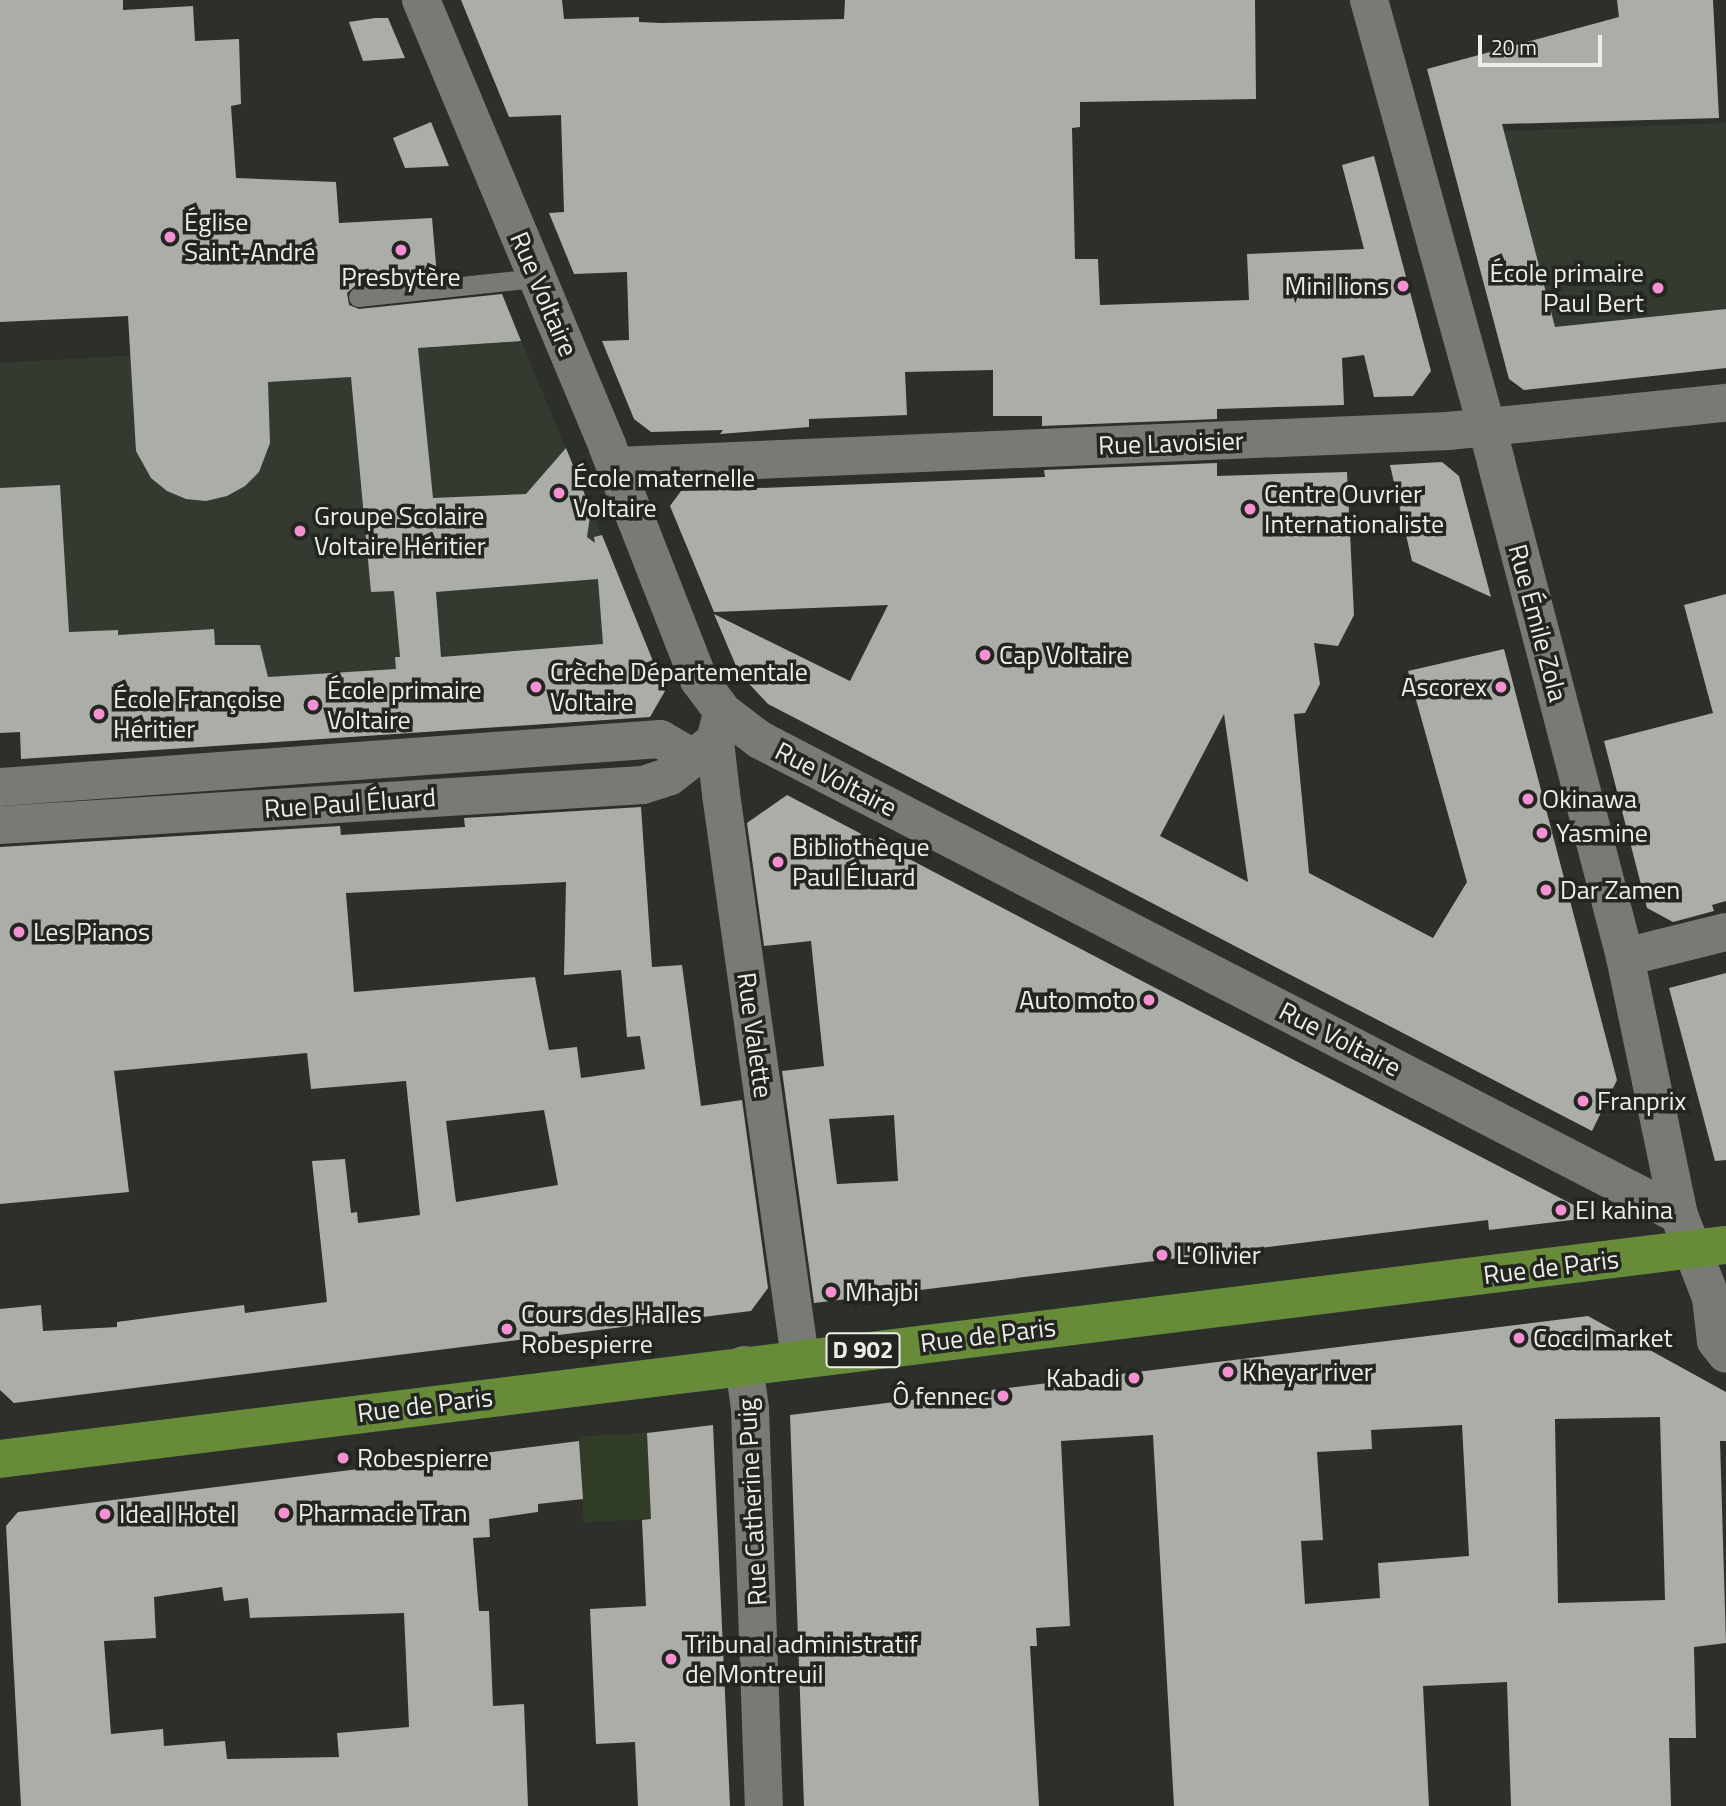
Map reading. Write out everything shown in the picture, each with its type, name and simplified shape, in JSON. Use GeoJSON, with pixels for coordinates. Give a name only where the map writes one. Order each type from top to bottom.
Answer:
{"type":"FeatureCollection","features":[{"type":"Feature","properties":{"kind":"main road","name":"Rue de Paris"},"geometry":{"type":"LineString","coordinates":[[0,1459],[800,1358],[1709,1248]]}},
{"type":"Feature","properties":{"kind":"street","name":"Rue Voltaire"},"geometry":{"type":"LineString","coordinates":[[421,0],[615,466],[699,680],[711,737],[760,740],[1679,1215]]}},
{"type":"Feature","properties":{"kind":"street","name":"Rue Émile Zola"},"geometry":{"type":"LineString","coordinates":[[1369,0],[1486,428],[1625,957],[1679,1215],[1709,1248],[1716,1341],[1726,1354]]}},
{"type":"Feature","properties":{"kind":"street","name":"Rue Lavoisier"},"geometry":{"type":"LineString","coordinates":[[615,466],[1486,428],[1726,403]]}},
{"type":"Feature","properties":{"kind":"street","name":"Rue Paul Éluard"},"geometry":{"type":"LineString","coordinates":[[0,787],[711,737]]}},
{"type":"Feature","properties":{"kind":"street","name":"Rue Paul Éluard"},"geometry":{"type":"LineString","coordinates":[[0,825],[643,785],[670,776],[711,737]]}},
{"type":"Feature","properties":{"kind":"street","name":"Rue Valette"},"geometry":{"type":"LineString","coordinates":[[711,737],[800,1358]]}},
{"type":"Feature","properties":{"kind":"street"},"geometry":{"type":"LineString","coordinates":[[1625,957],[1726,932]]}},
{"type":"Feature","properties":{"kind":"street","name":"Rue Catherine Puig"},"geometry":{"type":"LineString","coordinates":[[744,1365],[750,1409],[764,1806]]}},
{"type":"Feature","properties":{"kind":"lane"},"geometry":{"type":"LineString","coordinates":[[358,297],[537,278]]}},
{"type":"Feature","properties":{"kind":"shaded area"},"geometry":{"type":"Polygon","coordinates":[[[1726,123],[1726,368],[1521,390],[1453,133],[1726,123]]]}},
{"type":"Feature","properties":{"kind":"shaded area","name":"Groupe Scolaire Voltaire Héritier"},"geometry":{"type":"Polygon","coordinates":[[[518,333],[618,575],[622,599],[634,613],[665,691],[650,717],[21,759],[20,732],[0,733],[0,363],[518,333]]]}},
{"type":"Feature","properties":{"kind":"green space"},"geometry":{"type":"Polygon","coordinates":[[[647,1433],[652,1519],[584,1522],[579,1437],[647,1433]]]}},
{"type":"Feature","properties":{"kind":"building"},"geometry":{"type":"Polygon","coordinates":[[[0,0],[123,0],[123,10],[193,6],[195,41],[239,39],[241,104],[231,106],[236,178],[336,182],[339,223],[432,218],[437,276],[356,285],[347,293],[349,305],[359,309],[502,294],[521,341],[418,348],[433,498],[526,494],[566,448],[591,510],[587,537],[595,543],[594,537],[602,535],[665,691],[650,717],[21,759],[20,732],[0,733],[0,488],[60,485],[69,632],[118,630],[118,635],[214,629],[215,645],[260,645],[268,677],[396,669],[395,657],[400,657],[394,591],[371,592],[351,377],[268,382],[270,443],[259,472],[245,486],[227,496],[206,501],[186,499],[167,491],[151,478],[136,451],[128,316],[0,322],[0,0]],[[598,579],[436,592],[441,657],[603,644],[598,579]]]}},
{"type":"Feature","properties":{"kind":"building"},"geometry":{"type":"Polygon","coordinates":[[[461,0],[562,0],[564,19],[639,17],[639,22],[661,23],[844,19],[845,0],[1255,0],[1256,99],[1080,102],[1080,127],[1072,128],[1075,259],[1098,259],[1100,305],[1249,300],[1247,254],[1364,249],[1342,165],[1374,156],[1431,371],[1413,396],[1374,397],[1364,355],[1342,358],[1344,405],[1217,409],[1217,419],[1042,426],[1042,416],[993,416],[993,370],[905,372],[907,415],[809,419],[809,427],[720,434],[723,430],[651,432],[634,419],[602,341],[629,340],[627,272],[574,274],[549,213],[564,212],[561,115],[509,117],[461,0]]]}},
{"type":"Feature","properties":{"kind":"building"},"geometry":{"type":"Polygon","coordinates":[[[1617,0],[1713,0],[1719,118],[1502,124],[1555,327],[1726,309],[1726,368],[1524,390],[1509,379],[1427,69],[1619,17],[1617,0]]]}},
{"type":"Feature","properties":{"kind":"building"},"geometry":{"type":"Polygon","coordinates":[[[388,18],[405,58],[363,61],[349,22],[388,18]]]}},
{"type":"Feature","properties":{"kind":"building"},"geometry":{"type":"Polygon","coordinates":[[[431,122],[449,166],[405,168],[393,138],[431,122]]]}},
{"type":"Feature","properties":{"kind":"building"},"geometry":{"type":"Polygon","coordinates":[[[1442,462],[1459,476],[1491,597],[1412,561],[1390,465],[1442,462]]]}},
{"type":"Feature","properties":{"kind":"building"},"geometry":{"type":"Polygon","coordinates":[[[1217,463],[1217,476],[1347,472],[1354,615],[1338,646],[1314,643],[1320,684],[1305,713],[1294,714],[1309,873],[1433,938],[1467,882],[1408,671],[1504,649],[1617,1080],[1592,1131],[768,704],[739,673],[714,614],[850,681],[888,605],[714,612],[670,506],[681,491],[1045,477],[1044,470],[1217,463]],[[1224,714],[1160,836],[1248,882],[1224,714]]]}},
{"type":"Feature","properties":{"kind":"building"},"geometry":{"type":"Polygon","coordinates":[[[1726,594],[1726,901],[1712,905],[1714,911],[1673,922],[1647,908],[1604,741],[1713,713],[1684,605],[1726,594]]]}},
{"type":"Feature","properties":{"kind":"building"},"geometry":{"type":"Polygon","coordinates":[[[787,795],[1597,1217],[1489,1230],[1488,1220],[814,1303],[782,1071],[824,1066],[811,941],[764,946],[747,823],[787,795]],[[894,1115],[829,1119],[837,1184],[898,1181],[894,1115]]]}},
{"type":"Feature","properties":{"kind":"building"},"geometry":{"type":"Polygon","coordinates":[[[641,807],[652,967],[682,965],[701,1106],[742,1100],[768,1288],[751,1311],[14,1403],[0,1390],[0,1309],[41,1305],[43,1331],[117,1327],[117,1322],[244,1305],[245,1313],[327,1302],[312,1161],[345,1159],[351,1213],[357,1212],[358,1223],[420,1215],[406,1081],[311,1089],[307,1053],[114,1071],[129,1192],[0,1204],[0,847],[340,826],[341,835],[465,827],[464,818],[641,807]],[[566,882],[346,893],[354,992],[535,977],[549,1050],[577,1047],[581,1078],[645,1069],[640,1036],[627,1037],[621,970],[564,975],[566,882]],[[544,1110],[446,1121],[456,1202],[558,1185],[544,1110]]]}},
{"type":"Feature","properties":{"kind":"building"},"geometry":{"type":"Polygon","coordinates":[[[1726,973],[1726,1160],[1715,1161],[1669,988],[1726,973]]]}},
{"type":"Feature","properties":{"kind":"building"},"geometry":{"type":"Polygon","coordinates":[[[1588,1316],[1726,1392],[1726,1441],[1720,1441],[1726,1643],[1694,1647],[1696,1738],[1669,1738],[1671,1806],[1511,1806],[1507,1682],[1423,1686],[1429,1806],[1174,1806],[1153,1435],[1061,1441],[1070,1626],[1036,1628],[1037,1646],[1030,1646],[1039,1806],[804,1806],[790,1415],[1588,1316]],[[1660,1417],[1555,1419],[1558,1603],[1665,1600],[1660,1417]],[[1462,1425],[1371,1430],[1372,1449],[1317,1452],[1323,1540],[1301,1541],[1305,1604],[1380,1598],[1378,1563],[1469,1556],[1462,1425]]]}},
{"type":"Feature","properties":{"kind":"building"},"geometry":{"type":"Polygon","coordinates":[[[713,1425],[730,1806],[638,1806],[635,1742],[596,1744],[590,1609],[646,1606],[642,1520],[651,1519],[647,1433],[713,1425]]]}},
{"type":"Feature","properties":{"kind":"building"},"geometry":{"type":"Polygon","coordinates":[[[579,1441],[583,1499],[538,1504],[538,1512],[489,1519],[490,1537],[473,1538],[479,1611],[489,1611],[493,1706],[524,1704],[528,1806],[21,1806],[6,1526],[18,1512],[579,1441]],[[222,1587],[154,1597],[156,1638],[104,1641],[111,1734],[163,1729],[164,1746],[225,1741],[227,1759],[339,1757],[337,1733],[409,1727],[404,1613],[250,1618],[248,1598],[224,1601],[222,1587]]]}},
{"type":"Feature","properties":{"kind":"place","name":"Église Saint-André"},"geometry":{"type":"Point","coordinates":[170,237]}},
{"type":"Feature","properties":{"kind":"place","name":"Presbytère"},"geometry":{"type":"Point","coordinates":[401,250]}},
{"type":"Feature","properties":{"kind":"place","name":"Mini lions"},"geometry":{"type":"Point","coordinates":[1403,286]}},
{"type":"Feature","properties":{"kind":"place","name":"École primaire Paul Bert"},"geometry":{"type":"Point","coordinates":[1658,288]}},
{"type":"Feature","properties":{"kind":"place","name":"École maternelle Voltaire"},"geometry":{"type":"Point","coordinates":[559,493]}},
{"type":"Feature","properties":{"kind":"place","name":"Centre Ouvrier Internationaliste"},"geometry":{"type":"Point","coordinates":[1250,509]}},
{"type":"Feature","properties":{"kind":"place","name":"Groupe Scolaire Voltaire Héritier"},"geometry":{"type":"Point","coordinates":[300,531]}},
{"type":"Feature","properties":{"kind":"place","name":"Cap Voltaire"},"geometry":{"type":"Point","coordinates":[985,655]}},
{"type":"Feature","properties":{"kind":"place","name":"Crèche Départementale Voltaire"},"geometry":{"type":"Point","coordinates":[536,687]}},
{"type":"Feature","properties":{"kind":"place","name":"Ascorex"},"geometry":{"type":"Point","coordinates":[1501,687]}},
{"type":"Feature","properties":{"kind":"place","name":"École primaire Voltaire"},"geometry":{"type":"Point","coordinates":[313,705]}},
{"type":"Feature","properties":{"kind":"place","name":"École Françoise Héritier"},"geometry":{"type":"Point","coordinates":[99,714]}},
{"type":"Feature","properties":{"kind":"place","name":"Okinawa"},"geometry":{"type":"Point","coordinates":[1528,799]}},
{"type":"Feature","properties":{"kind":"place","name":"Yasmine"},"geometry":{"type":"Point","coordinates":[1542,833]}},
{"type":"Feature","properties":{"kind":"place","name":"Bibliothèque Paul Éluard"},"geometry":{"type":"Point","coordinates":[778,862]}},
{"type":"Feature","properties":{"kind":"place","name":"Dar Zamen"},"geometry":{"type":"Point","coordinates":[1546,890]}},
{"type":"Feature","properties":{"kind":"place","name":"Les Pianos"},"geometry":{"type":"Point","coordinates":[19,932]}},
{"type":"Feature","properties":{"kind":"place","name":"Auto moto"},"geometry":{"type":"Point","coordinates":[1149,1000]}},
{"type":"Feature","properties":{"kind":"place","name":"Franprix"},"geometry":{"type":"Point","coordinates":[1583,1101]}},
{"type":"Feature","properties":{"kind":"place","name":"El kahina"},"geometry":{"type":"Point","coordinates":[1561,1210]}},
{"type":"Feature","properties":{"kind":"place","name":"L'Olivier"},"geometry":{"type":"Point","coordinates":[1162,1255]}},
{"type":"Feature","properties":{"kind":"place","name":"Mhajbi"},"geometry":{"type":"Point","coordinates":[831,1292]}},
{"type":"Feature","properties":{"kind":"place","name":"Cours des Halles Robespierre"},"geometry":{"type":"Point","coordinates":[507,1329]}},
{"type":"Feature","properties":{"kind":"place","name":"Cocci market"},"geometry":{"type":"Point","coordinates":[1519,1338]}},
{"type":"Feature","properties":{"kind":"place","name":"Kheyar river"},"geometry":{"type":"Point","coordinates":[1228,1372]}},
{"type":"Feature","properties":{"kind":"place","name":"Kabadi"},"geometry":{"type":"Point","coordinates":[1134,1378]}},
{"type":"Feature","properties":{"kind":"place","name":"Ô fennec"},"geometry":{"type":"Point","coordinates":[1003,1396]}},
{"type":"Feature","properties":{"kind":"place","name":"Robespierre"},"geometry":{"type":"Point","coordinates":[343,1458]}},
{"type":"Feature","properties":{"kind":"place","name":"Pharmacie Tran"},"geometry":{"type":"Point","coordinates":[284,1513]}},
{"type":"Feature","properties":{"kind":"place","name":"Ideal Hotel"},"geometry":{"type":"Point","coordinates":[105,1514]}},
{"type":"Feature","properties":{"kind":"place","name":"Tribunal administratif de Montreuil"},"geometry":{"type":"Point","coordinates":[671,1659]}}]}
